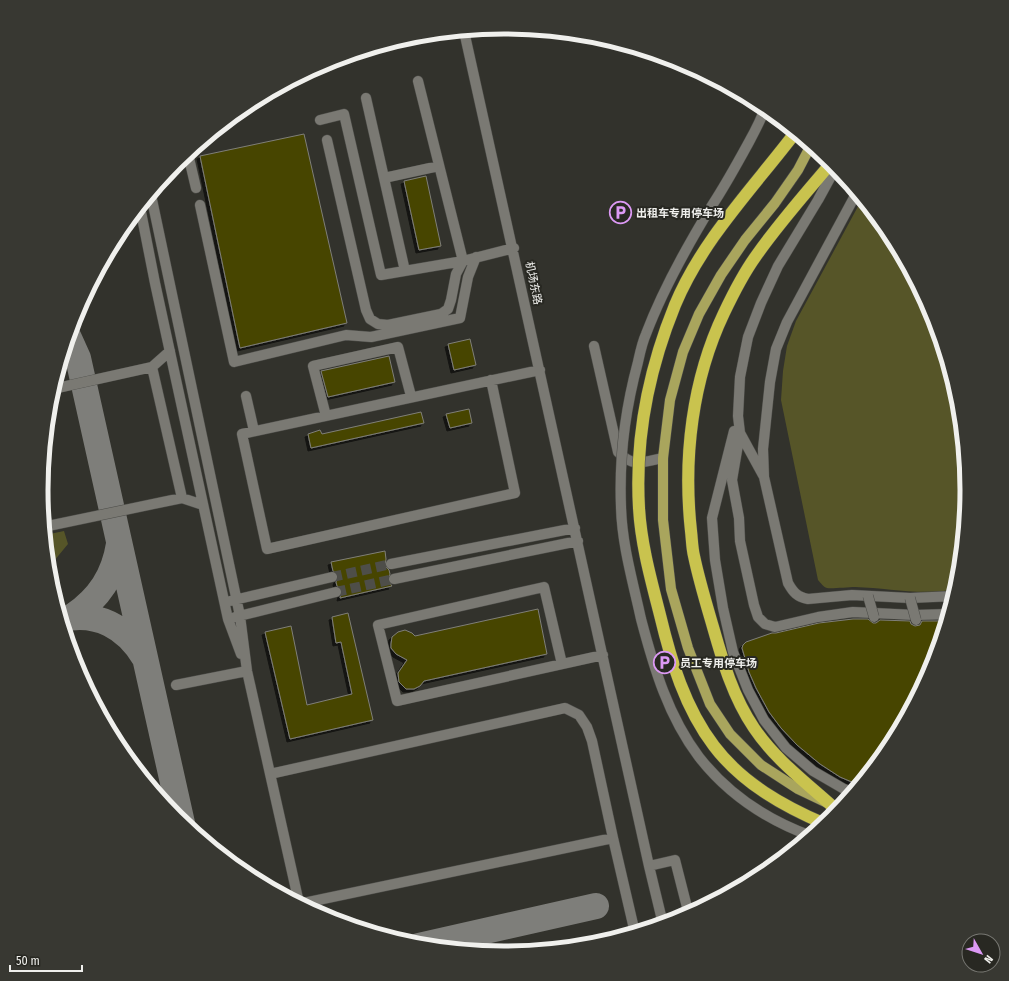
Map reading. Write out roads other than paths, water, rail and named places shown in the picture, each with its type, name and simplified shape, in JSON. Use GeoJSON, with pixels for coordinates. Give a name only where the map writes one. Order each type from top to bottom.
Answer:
{"type":"FeatureCollection","features":[{"type":"Feature","properties":{"kind":"highway"},"geometry":{"type":"LineString","coordinates":[[793,137],[728,216],[690,275],[675,304],[661,344],[650,384],[639,453],[639,508],[647,564],[663,629],[679,683],[695,718],[714,746],[746,779],[765,793],[796,812],[818,821]]}},
{"type":"Feature","properties":{"kind":"highway"},"geometry":{"type":"LineString","coordinates":[[827,168],[755,257],[723,315],[706,360],[694,407],[689,451],[688,506],[694,555],[707,606],[721,655],[732,687],[742,709],[770,749],[834,806]]}},
{"type":"Feature","properties":{"kind":"main road"},"geometry":{"type":"LineString","coordinates":[[808,150],[798,170],[775,203],[745,240],[721,275],[699,314],[684,352],[670,400],[663,458],[663,520],[671,589],[688,648],[710,704],[730,734],[761,766],[798,788],[833,806]]}},
{"type":"Feature","properties":{"kind":"street","name":"机场东路"},"geometry":{"type":"LineString","coordinates":[[465,36],[514,248],[649,866],[663,918]]}},
{"type":"Feature","properties":{"kind":"street"},"geometry":{"type":"LineString","coordinates":[[327,140],[366,310],[370,319],[378,324],[388,325],[441,314],[448,309],[452,300],[453,284],[456,274],[463,261],[418,81]]}},
{"type":"Feature","properties":{"kind":"street"},"geometry":{"type":"LineString","coordinates":[[366,98],[405,271]]}},
{"type":"Feature","properties":{"kind":"street"},"geometry":{"type":"LineString","coordinates":[[320,120],[344,114],[380,275],[463,261],[514,248]]}},
{"type":"Feature","properties":{"kind":"street"},"geometry":{"type":"LineString","coordinates":[[763,115],[734,171],[675,269],[659,299],[644,337],[626,413],[622,449],[621,509],[628,564],[646,636],[662,690],[680,730],[716,777],[736,794],[757,810],[791,829],[805,834]]}},
{"type":"Feature","properties":{"kind":"street"},"geometry":{"type":"LineString","coordinates":[[190,161],[196,188]]}},
{"type":"Feature","properties":{"kind":"street"},"geometry":{"type":"LineString","coordinates":[[384,178],[439,166]]}},
{"type":"Feature","properties":{"kind":"street"},"geometry":{"type":"LineString","coordinates":[[832,174],[778,266],[761,303],[748,337],[740,377],[738,416],[740,433],[732,480],[739,518],[740,542],[754,605],[758,617],[765,624],[775,628],[818,617],[853,612],[915,615],[944,614]]}},
{"type":"Feature","properties":{"kind":"street"},"geometry":{"type":"LineString","coordinates":[[854,197],[787,322],[776,349],[770,382],[763,449],[764,477],[788,583],[794,593],[801,598],[808,600],[852,595],[910,598],[948,596]]}},
{"type":"Feature","properties":{"kind":"street"},"geometry":{"type":"LineString","coordinates":[[152,201],[237,600],[248,671],[297,897]]}},
{"type":"Feature","properties":{"kind":"street"},"geometry":{"type":"LineString","coordinates":[[200,205],[234,362],[346,335],[371,337],[460,318],[468,278],[476,257]]}},
{"type":"Feature","properties":{"kind":"street"},"geometry":{"type":"LineString","coordinates":[[141,214],[224,602],[228,619],[248,671]]}},
{"type":"Feature","properties":{"kind":"street"},"geometry":{"type":"LineString","coordinates":[[594,346],[618,452],[635,468],[663,458]]}},
{"type":"Feature","properties":{"kind":"street"},"geometry":{"type":"LineString","coordinates":[[326,416],[313,366],[398,347],[411,396]]}},
{"type":"Feature","properties":{"kind":"street"},"geometry":{"type":"LineString","coordinates":[[60,387],[152,367],[170,351]]}},
{"type":"Feature","properties":{"kind":"street"},"geometry":{"type":"LineString","coordinates":[[152,367],[182,498]]}},
{"type":"Feature","properties":{"kind":"street"},"geometry":{"type":"LineString","coordinates":[[491,380],[515,493],[267,549],[242,434],[411,396],[540,370]]}},
{"type":"Feature","properties":{"kind":"street"},"geometry":{"type":"LineString","coordinates":[[246,396],[254,431]]}},
{"type":"Feature","properties":{"kind":"street"},"geometry":{"type":"LineString","coordinates":[[738,416],[712,518],[715,560],[723,608],[733,652],[748,690],[764,720],[786,748],[813,771],[849,790]]}},
{"type":"Feature","properties":{"kind":"street"},"geometry":{"type":"LineString","coordinates":[[740,433],[764,477]]}},
{"type":"Feature","properties":{"kind":"street"},"geometry":{"type":"LineString","coordinates":[[50,525],[182,498],[203,505]]}},
{"type":"Feature","properties":{"kind":"street"},"geometry":{"type":"LineString","coordinates":[[392,564],[575,528]]}},
{"type":"Feature","properties":{"kind":"street"},"geometry":{"type":"LineString","coordinates":[[394,580],[578,541]]}},
{"type":"Feature","properties":{"kind":"street"},"geometry":{"type":"LineString","coordinates":[[224,602],[332,577]]}},
{"type":"Feature","properties":{"kind":"street"},"geometry":{"type":"LineString","coordinates":[[562,664],[544,587],[378,625],[397,701],[603,655]]}},
{"type":"Feature","properties":{"kind":"street"},"geometry":{"type":"LineString","coordinates":[[228,619],[336,592]]}},
{"type":"Feature","properties":{"kind":"street"},"geometry":{"type":"LineString","coordinates":[[868,596],[874,617]]}},
{"type":"Feature","properties":{"kind":"street"},"geometry":{"type":"LineString","coordinates":[[910,598],[916,620]]}},
{"type":"Feature","properties":{"kind":"street"},"geometry":{"type":"LineString","coordinates":[[176,685],[248,671]]}},
{"type":"Feature","properties":{"kind":"street"},"geometry":{"type":"LineString","coordinates":[[270,774],[565,708],[580,715],[587,727],[592,741],[634,928]]}},
{"type":"Feature","properties":{"kind":"street"},"geometry":{"type":"LineString","coordinates":[[308,902],[613,838]]}},
{"type":"Feature","properties":{"kind":"street"},"geometry":{"type":"LineString","coordinates":[[649,866],[675,860],[687,908]]}},
{"type":"Feature","properties":{"kind":"tunnel"},"geometry":{"type":"LineString","coordinates":[[332,577],[391,564]]}},
{"type":"Feature","properties":{"kind":"tunnel"},"geometry":{"type":"LineString","coordinates":[[336,592],[394,579]]}},
{"type":"Feature","properties":{"kind":"place","name":"出租车专用停车场"},"geometry":{"type":"Point","coordinates":[621,213]}},
{"type":"Feature","properties":{"kind":"place","name":"员工专用停车场"},"geometry":{"type":"Point","coordinates":[665,663]}}]}
